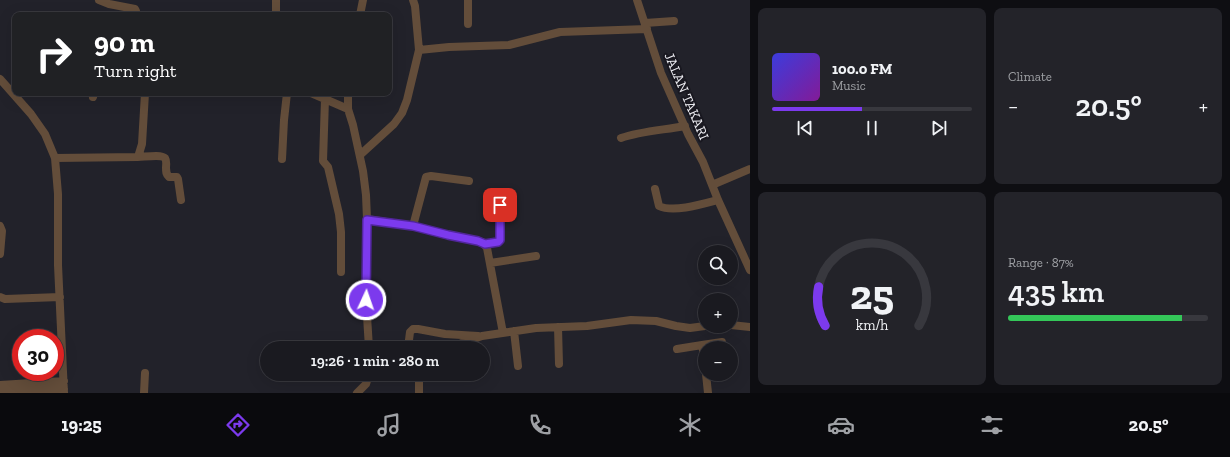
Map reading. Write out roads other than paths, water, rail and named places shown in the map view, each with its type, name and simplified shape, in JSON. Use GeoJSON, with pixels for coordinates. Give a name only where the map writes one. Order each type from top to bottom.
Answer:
{"type":"FeatureCollection","features":[{"type":"Feature","properties":{"kind":"street"},"geometry":{"type":"LineString","coordinates":[[99,0],[135,9],[136,12]]}},
{"type":"Feature","properties":{"kind":"street"},"geometry":{"type":"LineString","coordinates":[[276,0],[276,12]]}},
{"type":"Feature","properties":{"kind":"street"},"geometry":{"type":"LineString","coordinates":[[361,12],[363,0]]}},
{"type":"Feature","properties":{"kind":"street"},"geometry":{"type":"LineString","coordinates":[[360,155],[394,124],[402,113],[407,100],[419,50],[415,6],[413,0]]}},
{"type":"Feature","properties":{"kind":"street","name":"JALAN TAKARI"},"geometry":{"type":"LineString","coordinates":[[637,0],[661,73],[703,162],[718,200],[750,270]]}},
{"type":"Feature","properties":{"kind":"street"},"geometry":{"type":"LineString","coordinates":[[468,24],[470,2]]}},
{"type":"Feature","properties":{"kind":"street"},"geometry":{"type":"LineString","coordinates":[[419,50],[450,47],[509,45],[560,32],[646,26],[674,21]]}},
{"type":"Feature","properties":{"kind":"street"},"geometry":{"type":"LineString","coordinates":[[0,79],[12,93]]}},
{"type":"Feature","properties":{"kind":"street"},"geometry":{"type":"LineString","coordinates":[[15,96],[31,114],[41,129],[55,158],[58,194],[58,265],[64,388]]}},
{"type":"Feature","properties":{"kind":"street"},"geometry":{"type":"LineString","coordinates":[[138,157],[142,144],[145,96]]}},
{"type":"Feature","properties":{"kind":"street"},"geometry":{"type":"LineString","coordinates":[[282,159],[287,96]]}},
{"type":"Feature","properties":{"kind":"street"},"geometry":{"type":"LineString","coordinates":[[318,96],[348,109]]}},
{"type":"Feature","properties":{"kind":"street"},"geometry":{"type":"LineString","coordinates":[[348,96],[348,109],[363,171],[367,220],[366,300],[369,341]]}},
{"type":"Feature","properties":{"kind":"street"},"geometry":{"type":"LineString","coordinates":[[325,99],[323,161],[328,167],[341,232],[341,272]]}},
{"type":"Feature","properties":{"kind":"street"},"geometry":{"type":"LineString","coordinates":[[621,138],[634,133],[685,126]]}},
{"type":"Feature","properties":{"kind":"street"},"geometry":{"type":"LineString","coordinates":[[55,158],[164,157],[166,161],[167,176],[176,177],[178,179],[181,200]]}},
{"type":"Feature","properties":{"kind":"street"},"geometry":{"type":"LineString","coordinates":[[712,185],[750,169]]}},
{"type":"Feature","properties":{"kind":"street"},"geometry":{"type":"LineString","coordinates":[[413,226],[426,177],[430,176],[468,181]]}},
{"type":"Feature","properties":{"kind":"street"},"geometry":{"type":"LineString","coordinates":[[655,188],[657,203],[661,208],[691,207],[718,200]]}},
{"type":"Feature","properties":{"kind":"street"},"geometry":{"type":"LineString","coordinates":[[367,220],[413,226],[478,241],[485,244],[498,242],[500,240],[500,205]]}},
{"type":"Feature","properties":{"kind":"street"},"geometry":{"type":"LineString","coordinates":[[0,226],[2,231],[0,254]]}},
{"type":"Feature","properties":{"kind":"street"},"geometry":{"type":"LineString","coordinates":[[485,244],[503,333]]}},
{"type":"Feature","properties":{"kind":"street"},"geometry":{"type":"LineString","coordinates":[[490,263],[536,256]]}},
{"type":"Feature","properties":{"kind":"street"},"geometry":{"type":"LineString","coordinates":[[0,297],[5,299],[60,297]]}},
{"type":"Feature","properties":{"kind":"street"},"geometry":{"type":"LineString","coordinates":[[409,341],[410,332],[418,329],[445,334],[482,336],[536,328],[587,326],[631,320],[656,321],[690,328],[698,327]]}},
{"type":"Feature","properties":{"kind":"street"},"geometry":{"type":"LineString","coordinates":[[738,326],[750,327]]}},
{"type":"Feature","properties":{"kind":"street"},"geometry":{"type":"LineString","coordinates":[[558,327],[559,364]]}},
{"type":"Feature","properties":{"kind":"street"},"geometry":{"type":"LineString","coordinates":[[514,331],[518,366]]}},
{"type":"Feature","properties":{"kind":"street"},"geometry":{"type":"LineString","coordinates":[[468,341],[482,336]]}},
{"type":"Feature","properties":{"kind":"street"},"geometry":{"type":"LineString","coordinates":[[677,349],[698,346]]}},
{"type":"Feature","properties":{"kind":"street"},"geometry":{"type":"LineString","coordinates":[[144,393],[145,372]]}},
{"type":"Feature","properties":{"kind":"street"},"geometry":{"type":"LineString","coordinates":[[357,393],[366,384],[367,381]]}},
{"type":"Feature","properties":{"kind":"street"},"geometry":{"type":"LineString","coordinates":[[419,381],[419,393]]}},
{"type":"Feature","properties":{"kind":"street"},"geometry":{"type":"LineString","coordinates":[[707,381],[708,393]]}},
{"type":"Feature","properties":{"kind":"street"},"geometry":{"type":"LineString","coordinates":[[0,385],[64,388]]}},
{"type":"Feature","properties":{"kind":"street"},"geometry":{"type":"LineString","coordinates":[[0,392],[64,388]]}}]}
